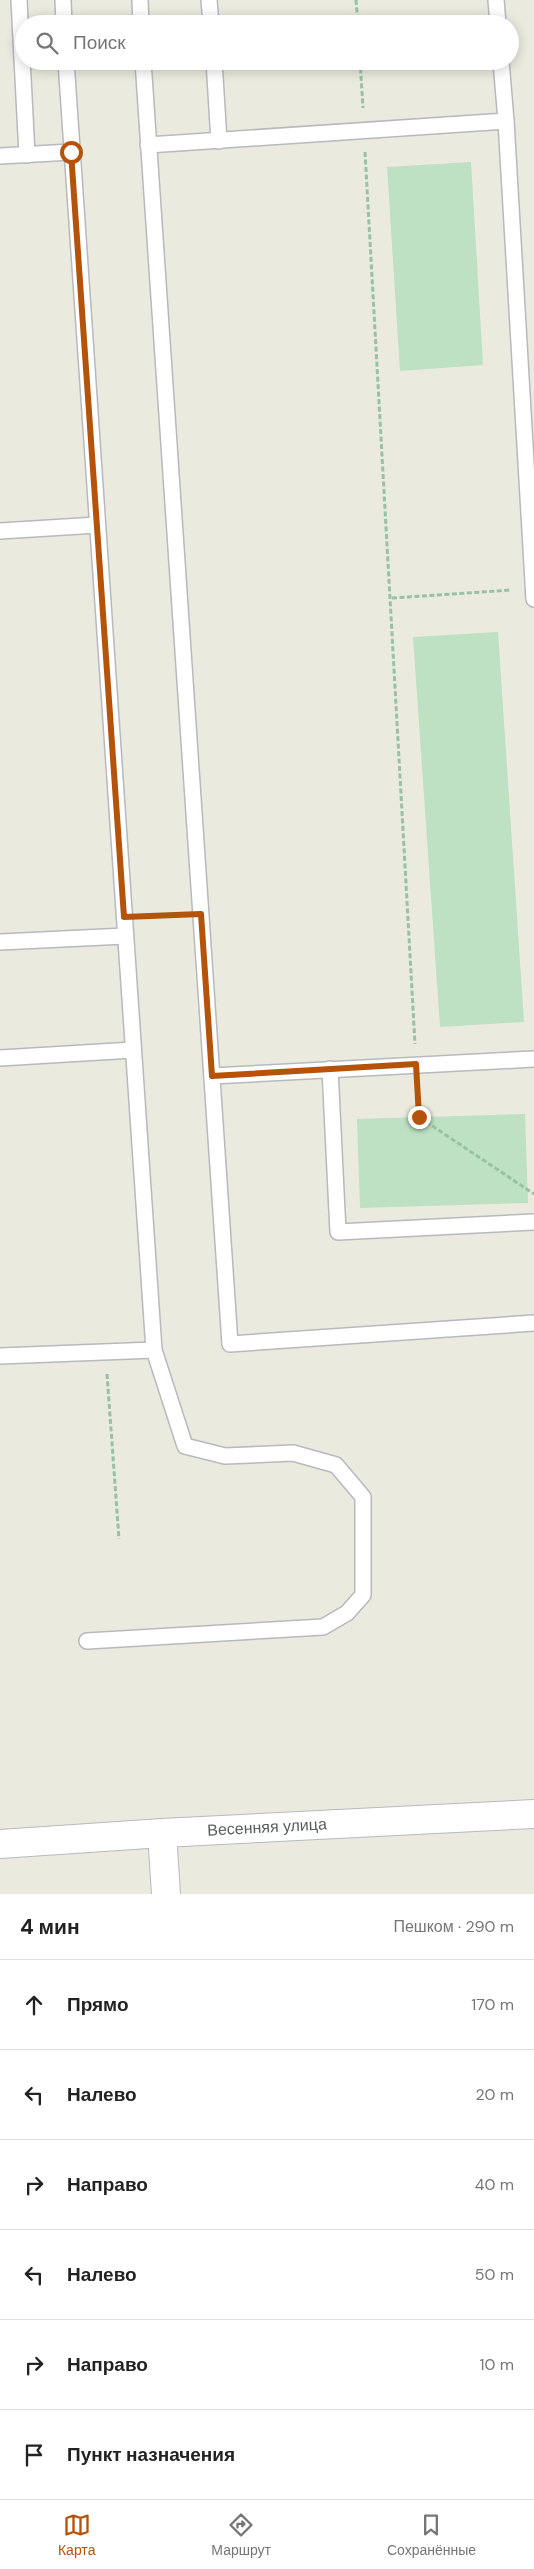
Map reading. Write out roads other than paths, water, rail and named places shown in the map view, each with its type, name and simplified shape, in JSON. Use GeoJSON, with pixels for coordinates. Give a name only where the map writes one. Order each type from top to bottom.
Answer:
{"type":"FeatureCollection","features":[{"type":"Feature","properties":{"kind":"street","name":"Весенняя улица"},"geometry":{"type":"LineString","coordinates":[[0,1844],[162,1832],[534,1814]]}},
{"type":"Feature","properties":{"kind":"street"},"geometry":{"type":"LineString","coordinates":[[162,1832],[166,1894]]}},
{"type":"Feature","properties":{"kind":"lane"},"geometry":{"type":"LineString","coordinates":[[20,0],[21,15]]}},
{"type":"Feature","properties":{"kind":"lane"},"geometry":{"type":"LineString","coordinates":[[63,0],[64,15]]}},
{"type":"Feature","properties":{"kind":"lane"},"geometry":{"type":"LineString","coordinates":[[140,0],[141,15]]}},
{"type":"Feature","properties":{"kind":"lane"},"geometry":{"type":"LineString","coordinates":[[209,0],[210,15]]}},
{"type":"Feature","properties":{"kind":"lane"},"geometry":{"type":"LineString","coordinates":[[496,0],[497,15]]}},
{"type":"Feature","properties":{"kind":"lane"},"geometry":{"type":"LineString","coordinates":[[23,70],[27,154]]}},
{"type":"Feature","properties":{"kind":"lane"},"geometry":{"type":"LineString","coordinates":[[66,70],[154,1350],[185,1446],[225,1456],[293,1453],[336,1465],[363,1497],[363,1595],[347,1613],[323,1627],[87,1642]]}},
{"type":"Feature","properties":{"kind":"lane"},"geometry":{"type":"LineString","coordinates":[[144,70],[230,1344],[534,1323]]}},
{"type":"Feature","properties":{"kind":"lane"},"geometry":{"type":"LineString","coordinates":[[215,70],[219,141]]}},
{"type":"Feature","properties":{"kind":"lane"},"geometry":{"type":"LineString","coordinates":[[502,70],[534,599]]}},
{"type":"Feature","properties":{"kind":"lane"},"geometry":{"type":"LineString","coordinates":[[148,145],[506,121]]}},
{"type":"Feature","properties":{"kind":"lane"},"geometry":{"type":"LineString","coordinates":[[0,156],[71,152]]}},
{"type":"Feature","properties":{"kind":"lane"},"geometry":{"type":"LineString","coordinates":[[0,531],[97,525]]}},
{"type":"Feature","properties":{"kind":"lane"},"geometry":{"type":"LineString","coordinates":[[0,942],[125,936]]}},
{"type":"Feature","properties":{"kind":"lane"},"geometry":{"type":"LineString","coordinates":[[0,1058],[133,1050]]}},
{"type":"Feature","properties":{"kind":"lane"},"geometry":{"type":"LineString","coordinates":[[212,1076],[534,1059]]}},
{"type":"Feature","properties":{"kind":"lane"},"geometry":{"type":"LineString","coordinates":[[330,1069],[338,1232],[534,1222]]}},
{"type":"Feature","properties":{"kind":"lane"},"geometry":{"type":"LineString","coordinates":[[0,1356],[154,1350]]}}]}
